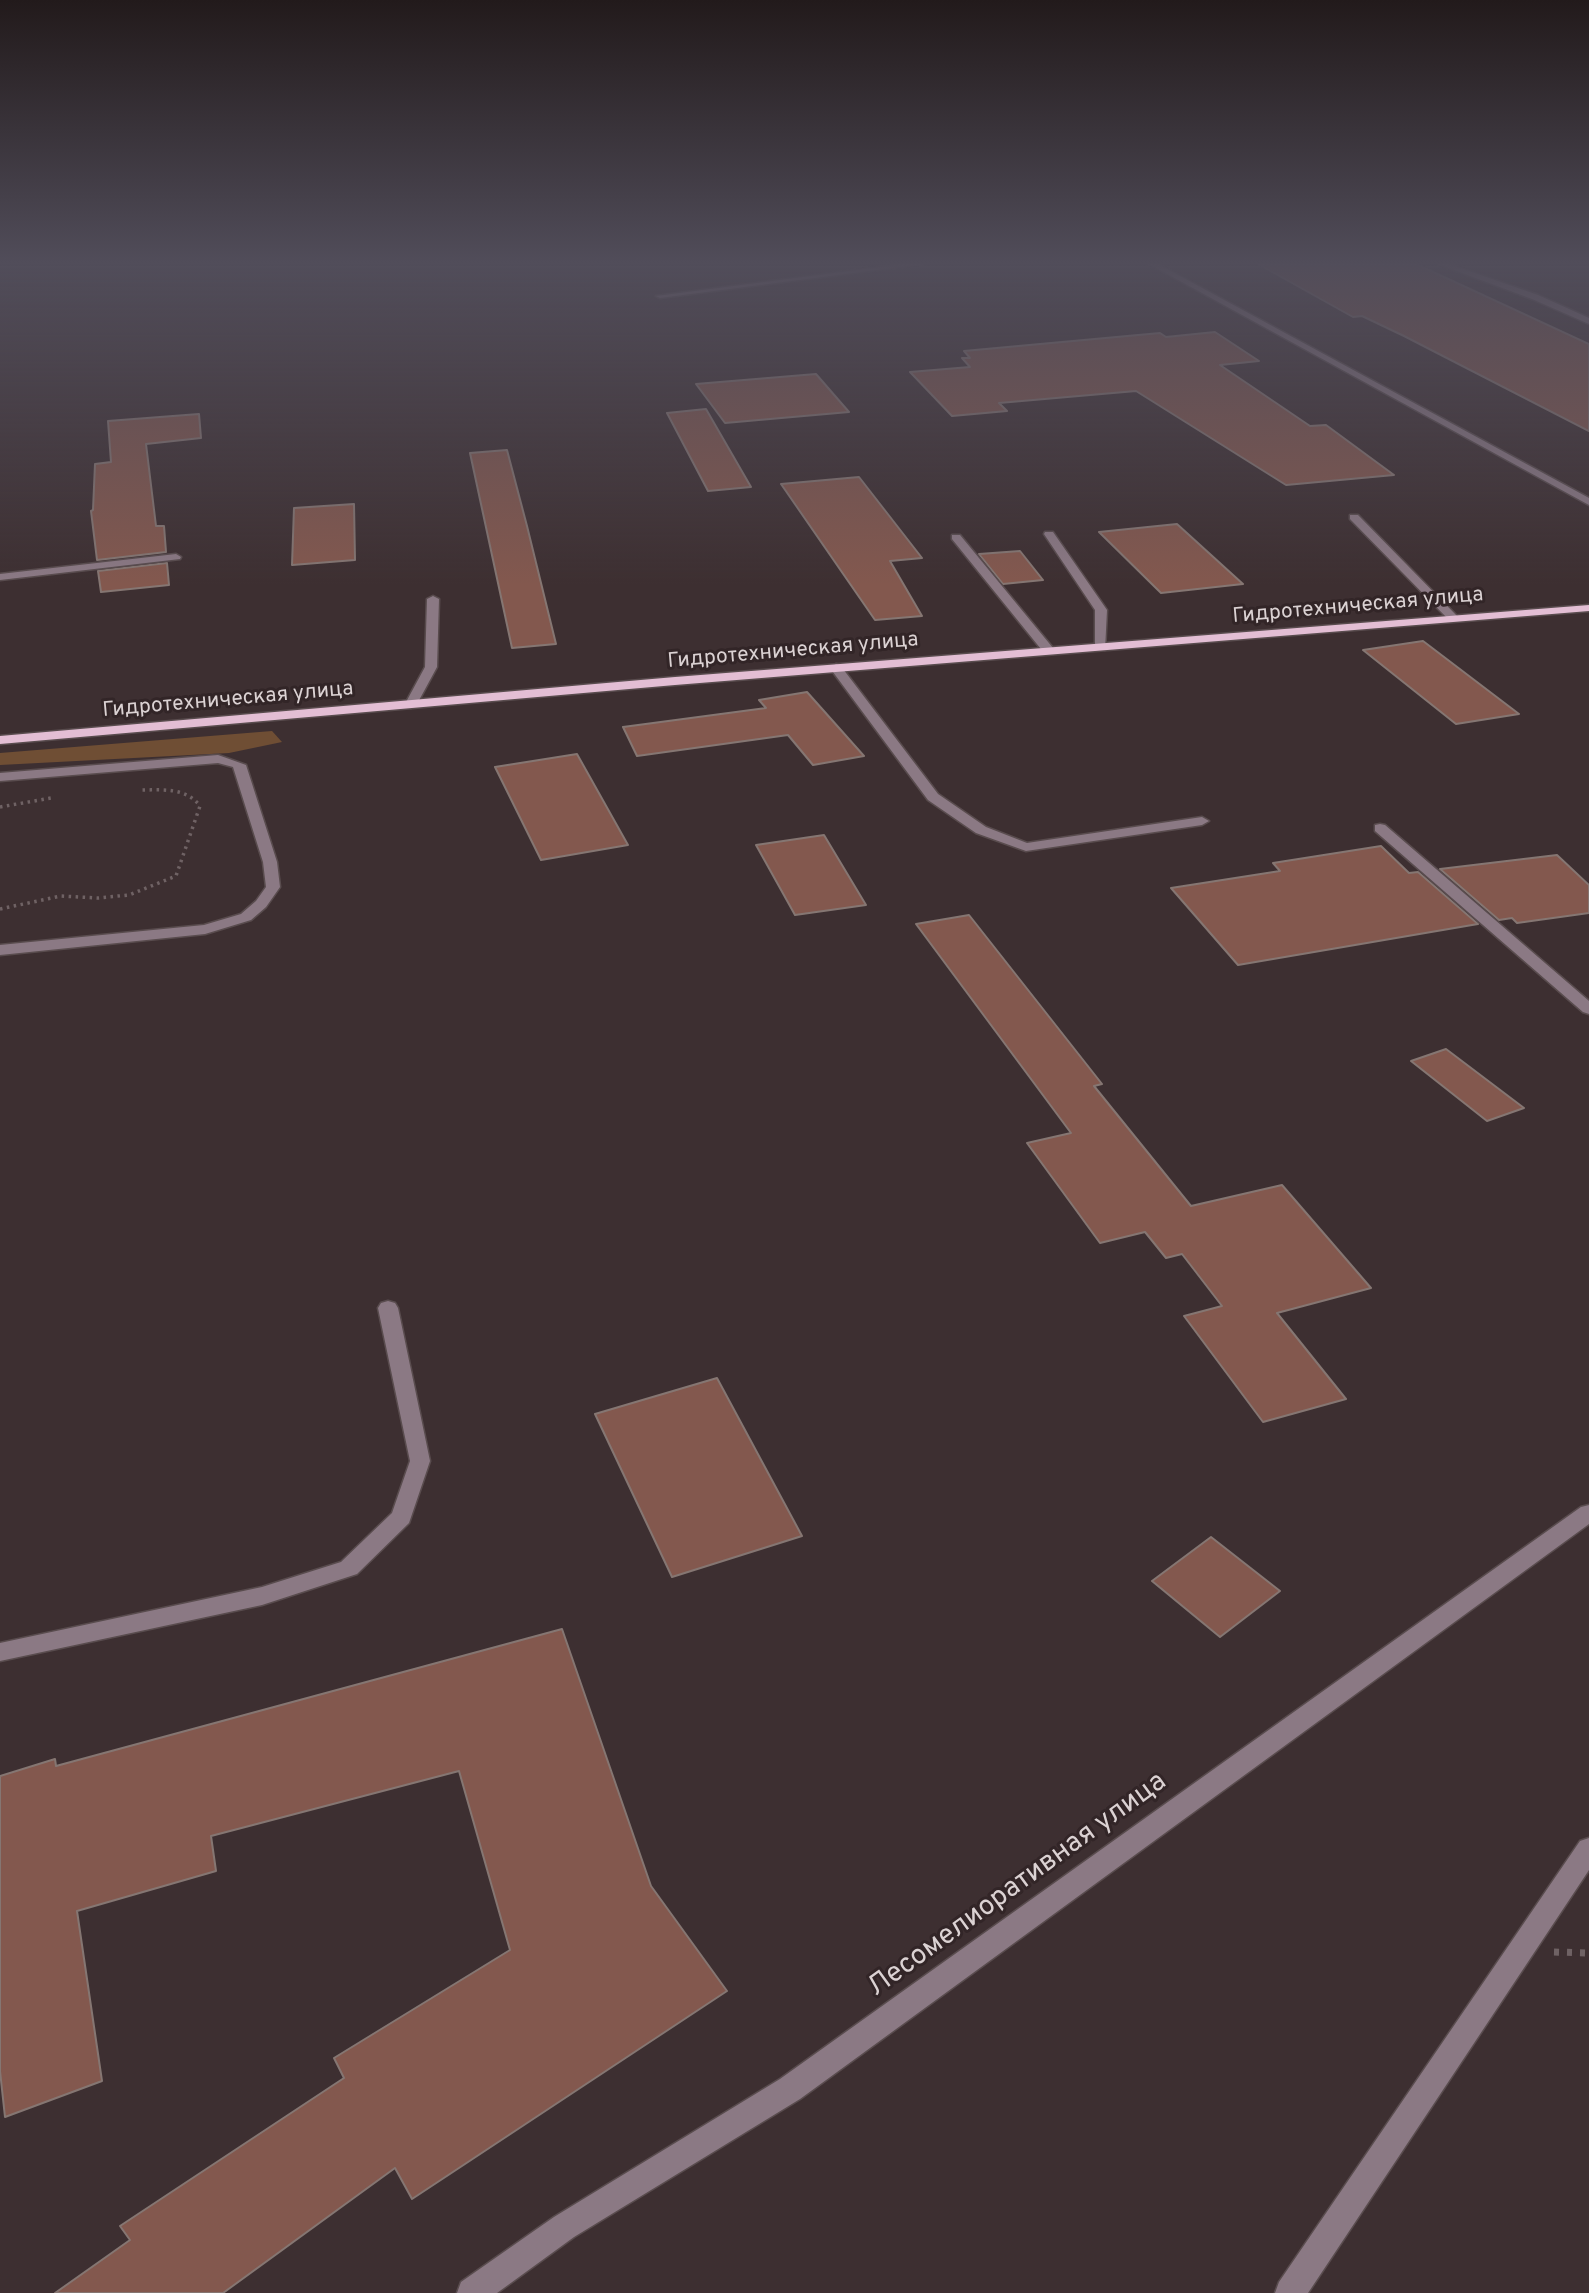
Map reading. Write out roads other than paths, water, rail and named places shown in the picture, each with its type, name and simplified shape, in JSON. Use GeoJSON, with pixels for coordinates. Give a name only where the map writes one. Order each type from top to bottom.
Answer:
{"type":"FeatureCollection","features":[{"type":"Feature","properties":{"kind":"main road","name":"Гидротехническая улица"},"geometry":{"type":"LineString","coordinates":[[0,740],[836,668],[1589,608]]}},
{"type":"Feature","properties":{"kind":"street"},"geometry":{"type":"LineString","coordinates":[[1349,371],[1589,502]]}},
{"type":"Feature","properties":{"kind":"street"},"geometry":{"type":"LineString","coordinates":[[1354,517],[1454,619]]}},
{"type":"Feature","properties":{"kind":"street"},"geometry":{"type":"LineString","coordinates":[[1049,534],[1101,610],[1101,647]]}},
{"type":"Feature","properties":{"kind":"street"},"geometry":{"type":"LineString","coordinates":[[956,537],[1049,651]]}},
{"type":"Feature","properties":{"kind":"street"},"geometry":{"type":"LineString","coordinates":[[0,577],[176,557]]}},
{"type":"Feature","properties":{"kind":"street"},"geometry":{"type":"LineString","coordinates":[[411,704],[431,667],[433,599]]}},
{"type":"Feature","properties":{"kind":"street"},"geometry":{"type":"LineString","coordinates":[[836,668],[933,797],[981,830],[1026,847],[1202,821]]}},
{"type":"Feature","properties":{"kind":"street"},"geometry":{"type":"LineString","coordinates":[[0,777],[218,759],[239,765],[270,862],[273,887],[261,904],[246,917],[205,929],[0,950]]}},
{"type":"Feature","properties":{"kind":"street"},"geometry":{"type":"LineString","coordinates":[[1380,828],[1589,1009]]}},
{"type":"Feature","properties":{"kind":"street"},"geometry":{"type":"LineString","coordinates":[[0,1652],[262,1596],[349,1568],[401,1517],[420,1461],[387,1308]]}},
{"type":"Feature","properties":{"kind":"street","name":"Лесомелиоративная улица"},"geometry":{"type":"LineString","coordinates":[[472,2293],[564,2227],[790,2089],[1589,1513]]}},
{"type":"Feature","properties":{"kind":"street"},"geometry":{"type":"LineString","coordinates":[[1290,2293],[1589,1849]]}}]}
